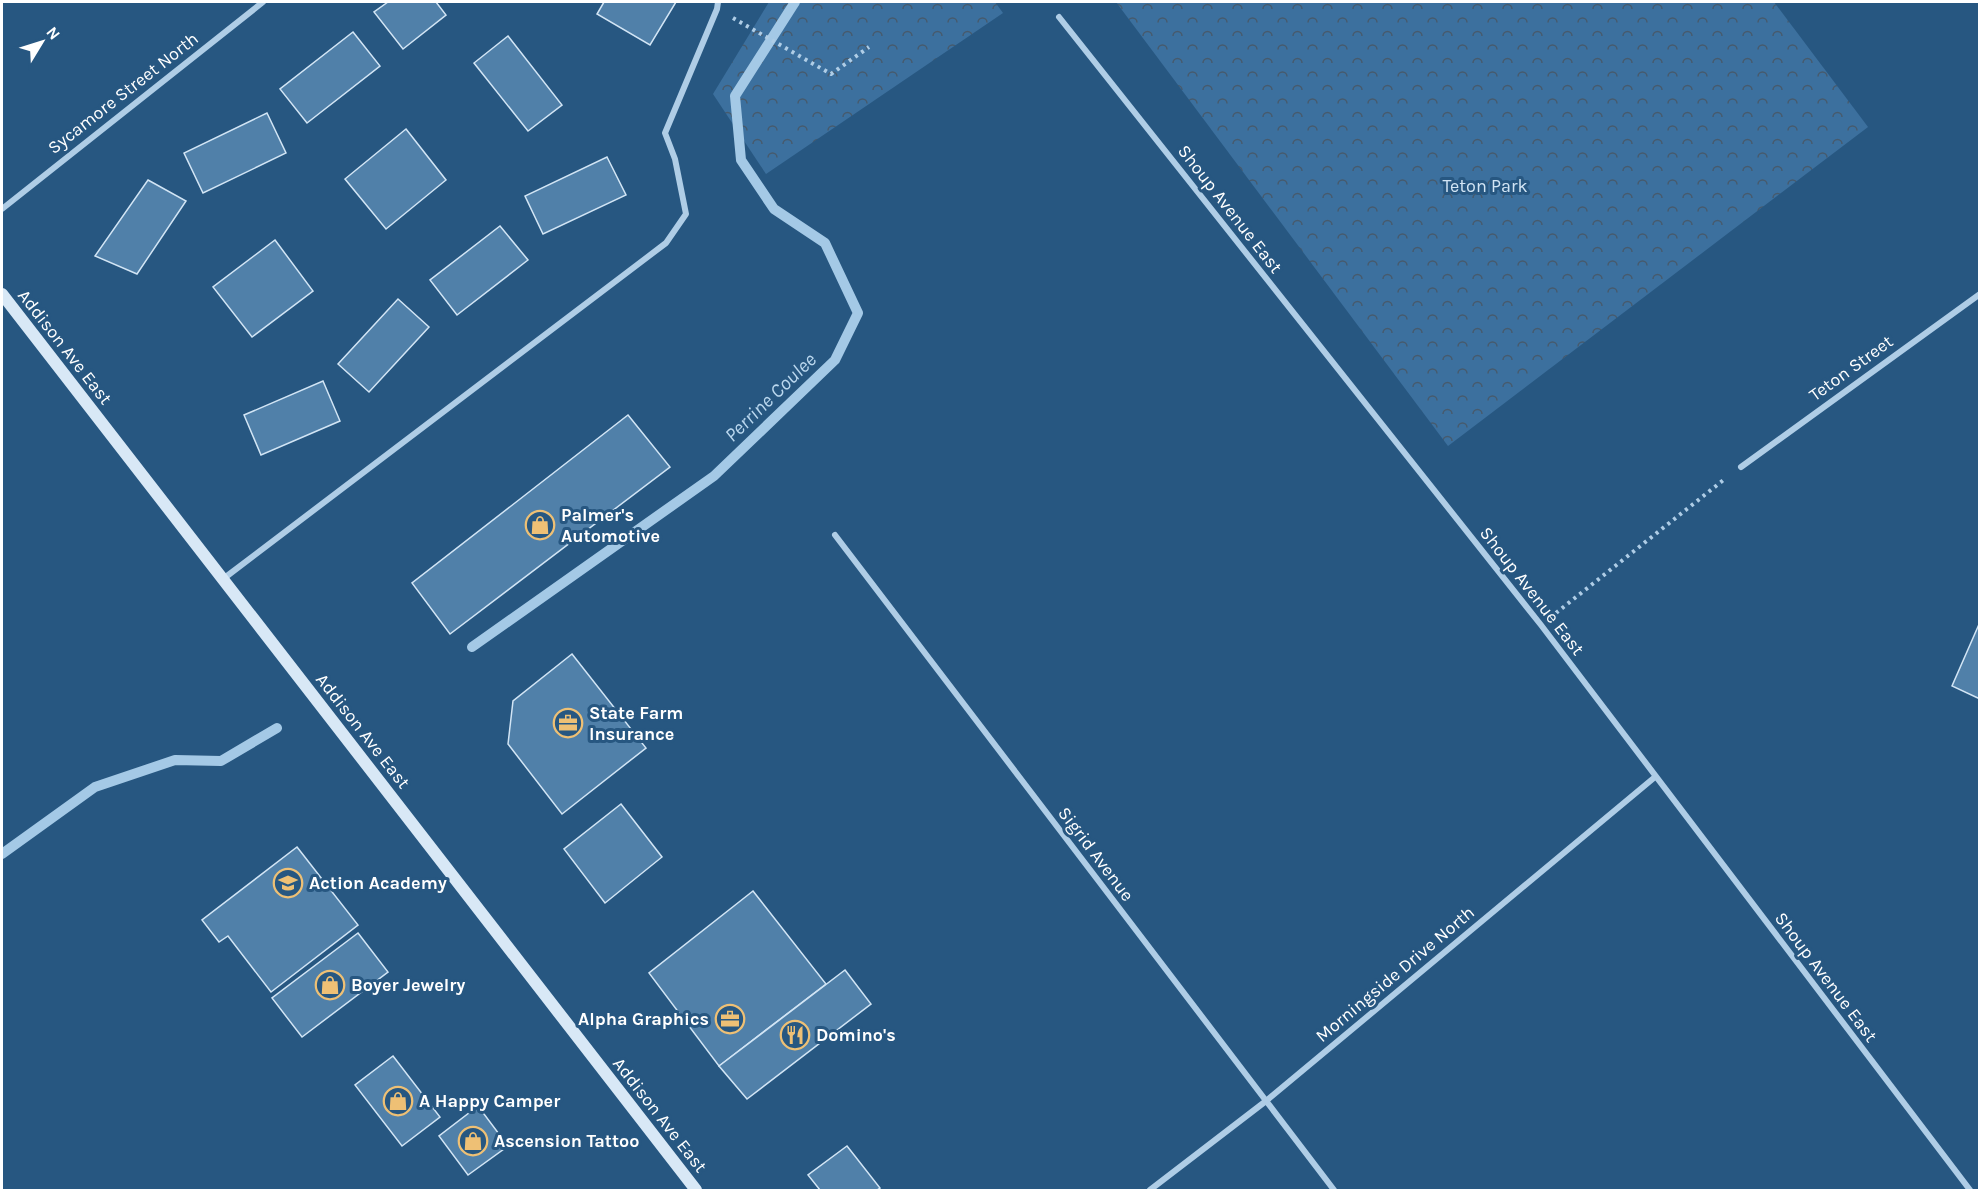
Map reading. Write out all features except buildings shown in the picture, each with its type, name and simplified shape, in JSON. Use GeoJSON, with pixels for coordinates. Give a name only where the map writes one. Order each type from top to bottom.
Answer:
{"type":"FeatureCollection","features":[{"type":"Feature","properties":{"kind":"main road","name":"Addison Ave East"},"geometry":{"type":"LineString","coordinates":[[2,294],[696,1191]]}},
{"type":"Feature","properties":{"kind":"street","name":"Sycamore Street North"},"geometry":{"type":"LineString","coordinates":[[2,208],[263,2]]}},
{"type":"Feature","properties":{"kind":"street"},"geometry":{"type":"LineString","coordinates":[[223,580],[666,243],[686,214],[675,159],[665,133],[718,2]]}},
{"type":"Feature","properties":{"kind":"street","name":"Shoup Avenue East"},"geometry":{"type":"LineString","coordinates":[[1059,17],[1541,625],[1970,1191]]}},
{"type":"Feature","properties":{"kind":"street","name":"Teton Street"},"geometry":{"type":"LineString","coordinates":[[1741,467],[1980,294]]}},
{"type":"Feature","properties":{"kind":"street","name":"Sigrid Avenue"},"geometry":{"type":"LineString","coordinates":[[835,535],[1334,1191]]}},
{"type":"Feature","properties":{"kind":"street","name":"Morningside Drive North"},"geometry":{"type":"LineString","coordinates":[[1150,1191],[1266,1101],[1655,777]]}},
{"type":"Feature","properties":{"kind":"path"},"geometry":{"type":"LineString","coordinates":[[717,9],[831,74],[869,47]]}},
{"type":"Feature","properties":{"kind":"path"},"geometry":{"type":"LineString","coordinates":[[1541,625],[1741,467]]}},
{"type":"Feature","properties":{"kind":"green space"},"geometry":{"type":"Polygon","coordinates":[[[769,2],[995,2],[1003,13],[766,174],[713,94],[769,2]]]}},
{"type":"Feature","properties":{"kind":"green space","name":"Teton Park"},"geometry":{"type":"Polygon","coordinates":[[[1116,2],[1774,2],[1868,127],[1448,446],[1116,2]]]}},
{"type":"Feature","properties":{"kind":"waterway","name":"Perrine Coulee"},"geometry":{"type":"LineString","coordinates":[[472,647],[714,476],[835,360],[858,313],[825,243],[774,209],[741,160],[735,96],[795,2]]}},
{"type":"Feature","properties":{"kind":"waterway","name":"Perrine Coulee"},"geometry":{"type":"LineString","coordinates":[[2,854],[95,787],[175,760],[221,761],[277,728]]}},
{"type":"Feature","properties":{"kind":"place","name":"Palmer's Automotive"},"geometry":{"type":"Point","coordinates":[540,525]}},
{"type":"Feature","properties":{"kind":"place","name":"State Farm Insurance"},"geometry":{"type":"Point","coordinates":[568,723]}},
{"type":"Feature","properties":{"kind":"place","name":"Action Academy"},"geometry":{"type":"Point","coordinates":[288,883]}},
{"type":"Feature","properties":{"kind":"place","name":"Boyer Jewelry"},"geometry":{"type":"Point","coordinates":[330,985]}},
{"type":"Feature","properties":{"kind":"place","name":"Alpha Graphics"},"geometry":{"type":"Point","coordinates":[730,1019]}},
{"type":"Feature","properties":{"kind":"place","name":"Domino's"},"geometry":{"type":"Point","coordinates":[795,1035]}},
{"type":"Feature","properties":{"kind":"place","name":"A Happy Camper"},"geometry":{"type":"Point","coordinates":[398,1101]}},
{"type":"Feature","properties":{"kind":"place","name":"Ascension Tattoo"},"geometry":{"type":"Point","coordinates":[473,1141]}}]}
